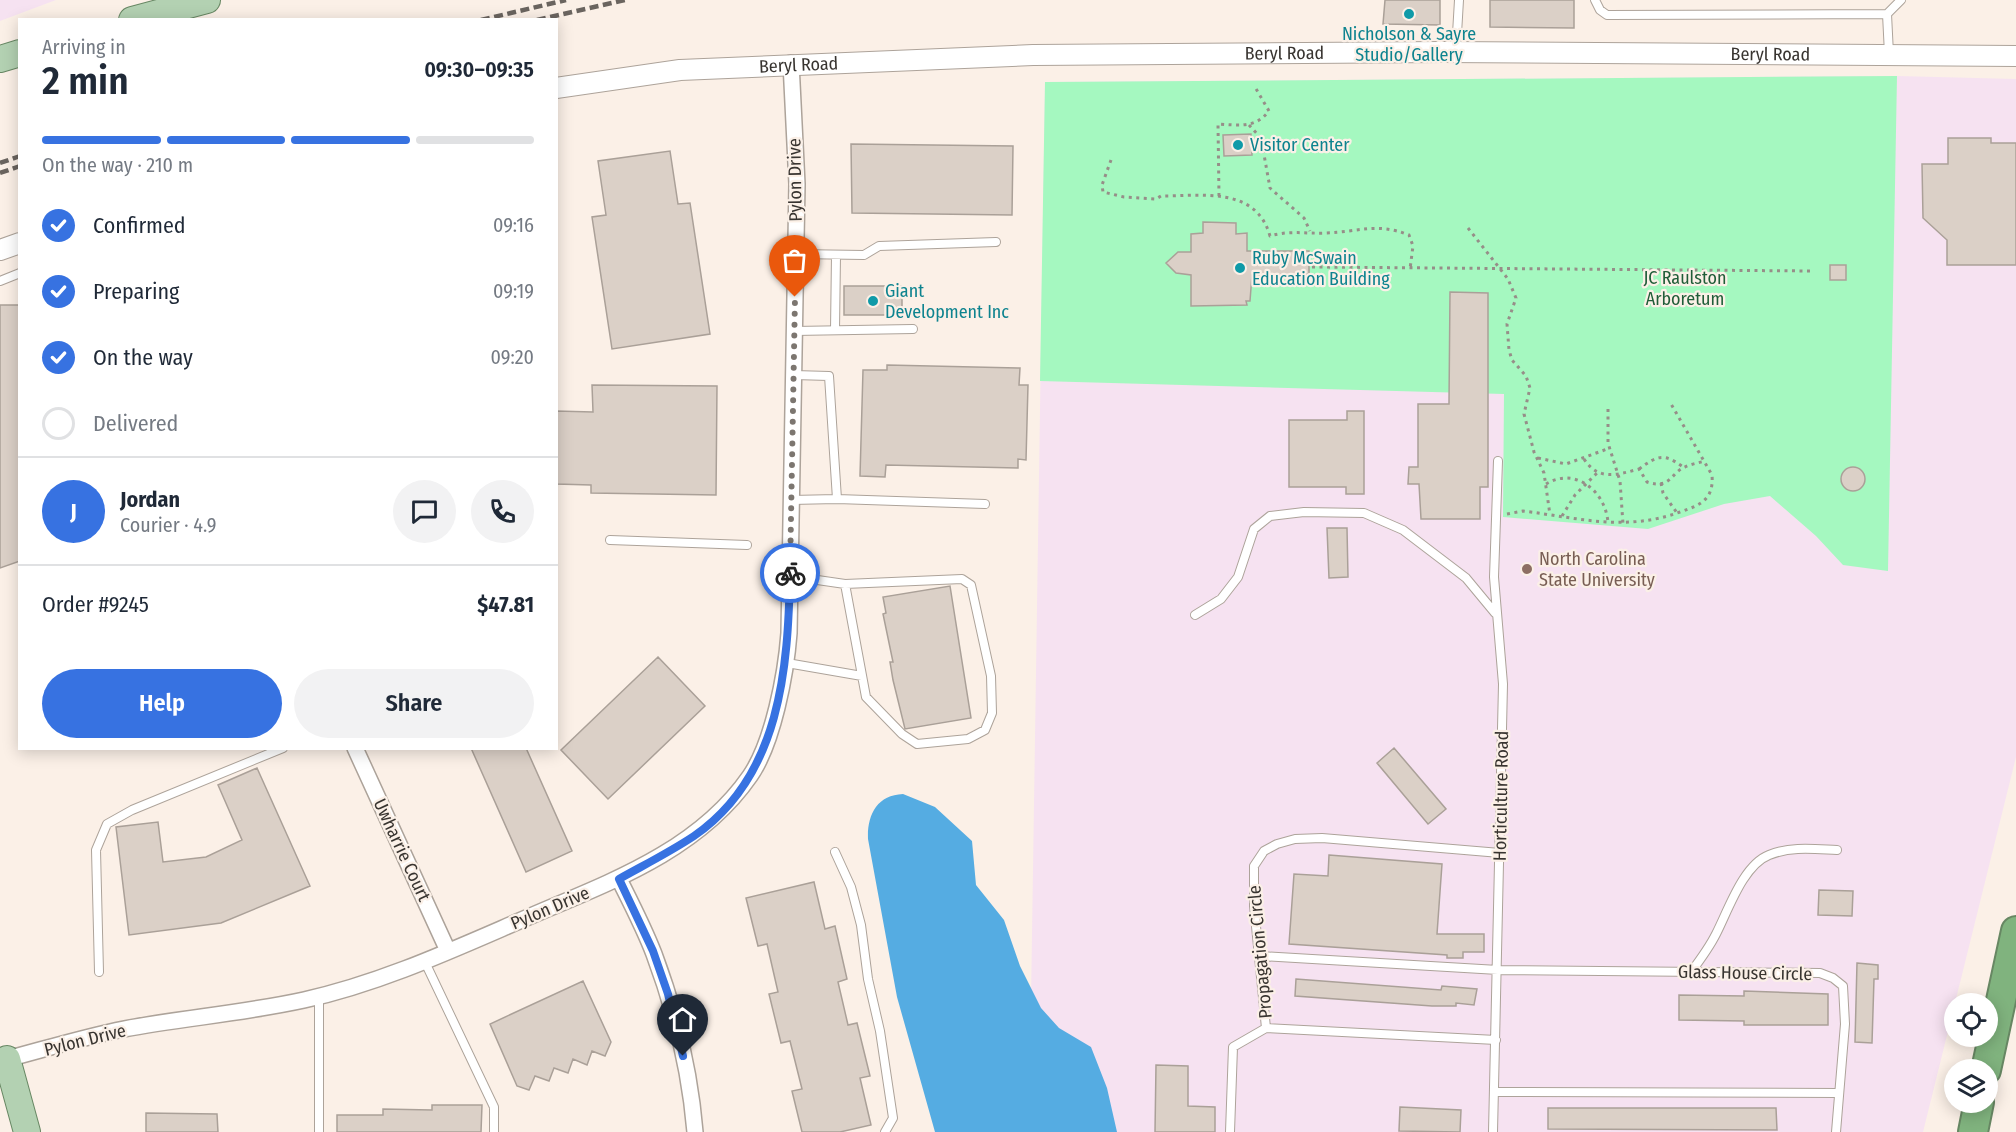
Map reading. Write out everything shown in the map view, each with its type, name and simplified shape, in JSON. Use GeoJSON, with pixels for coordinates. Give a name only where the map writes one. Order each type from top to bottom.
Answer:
{"type":"FeatureCollection","features":[{"type":"Feature","properties":{"kind":"highway"},"geometry":{"type":"LineString","coordinates":[[1988,1059],[2016,931]]}},
{"type":"Feature","properties":{"kind":"highway"},"geometry":{"type":"LineString","coordinates":[[1973,1132],[1977,1113]]}},
{"type":"Feature","properties":{"kind":"main road"},"geometry":{"type":"LineString","coordinates":[[140,18],[207,0]]}},
{"type":"Feature","properties":{"kind":"main road"},"geometry":{"type":"LineString","coordinates":[[0,59],[18,54]]}},
{"type":"Feature","properties":{"kind":"main road"},"geometry":{"type":"LineString","coordinates":[[7,1059],[27,1132]]}},
{"type":"Feature","properties":{"kind":"street","name":"Beryl Road"},"geometry":{"type":"LineString","coordinates":[[558,88],[680,70],[791,63],[1033,55],[1456,52],[2016,56]]}},
{"type":"Feature","properties":{"kind":"street","name":"Pylon Drive"},"geometry":{"type":"LineString","coordinates":[[7,1059],[122,1030],[319,996],[370,982],[619,879],[695,835],[735,796],[752,774],[764,750],[787,663],[797,184],[791,63]]}},
{"type":"Feature","properties":{"kind":"street","name":"Uwharrie Court"},"geometry":{"type":"LineString","coordinates":[[357,750],[448,951]]}},
{"type":"Feature","properties":{"kind":"street"},"geometry":{"type":"LineString","coordinates":[[619,879],[653,951],[668,994],[686,1068],[695,1132]]}},
{"type":"Feature","properties":{"kind":"lane"},"geometry":{"type":"LineString","coordinates":[[1456,52],[1459,0]]}},
{"type":"Feature","properties":{"kind":"lane"},"geometry":{"type":"LineString","coordinates":[[1595,0],[1600,10],[1607,15],[1887,14],[1901,0]]}},
{"type":"Feature","properties":{"kind":"lane"},"geometry":{"type":"LineString","coordinates":[[1887,14],[1888,54]]}},
{"type":"Feature","properties":{"kind":"lane"},"geometry":{"type":"LineString","coordinates":[[796,254],[864,255],[879,246],[996,242]]}},
{"type":"Feature","properties":{"kind":"lane"},"geometry":{"type":"LineString","coordinates":[[835,330],[836,255]]}},
{"type":"Feature","properties":{"kind":"lane"},"geometry":{"type":"LineString","coordinates":[[0,281],[18,274]]}},
{"type":"Feature","properties":{"kind":"lane"},"geometry":{"type":"LineString","coordinates":[[794,331],[913,329]]}},
{"type":"Feature","properties":{"kind":"lane"},"geometry":{"type":"LineString","coordinates":[[794,375],[829,376],[837,499]]}},
{"type":"Feature","properties":{"kind":"lane","name":"Horticulture Road"},"geometry":{"type":"LineString","coordinates":[[1493,1132],[1503,684],[1496,614],[1494,538],[1498,461]]}},
{"type":"Feature","properties":{"kind":"lane"},"geometry":{"type":"LineString","coordinates":[[792,500],[837,499],[985,504]]}},
{"type":"Feature","properties":{"kind":"lane"},"geometry":{"type":"LineString","coordinates":[[1195,615],[1221,599],[1239,577],[1254,529],[1270,516],[1304,512],[1364,513],[1403,530],[1466,578],[1496,614]]}},
{"type":"Feature","properties":{"kind":"lane"},"geometry":{"type":"LineString","coordinates":[[610,540],[747,544]]}},
{"type":"Feature","properties":{"kind":"lane"},"geometry":{"type":"LineString","coordinates":[[790,576],[845,584],[962,579],[971,585],[991,676],[992,713],[985,730],[968,739],[917,744],[902,734],[866,698],[845,584]]}},
{"type":"Feature","properties":{"kind":"lane"},"geometry":{"type":"LineString","coordinates":[[787,663],[862,676]]}},
{"type":"Feature","properties":{"kind":"lane"},"geometry":{"type":"LineString","coordinates":[[99,972],[96,850],[107,824],[132,810],[278,750]]}},
{"type":"Feature","properties":{"kind":"lane","name":"Propagation Circle"},"geometry":{"type":"LineString","coordinates":[[1496,1040],[1266,1028],[1254,906],[1254,866],[1264,852],[1277,844],[1295,839],[1323,837],[1500,853]]}},
{"type":"Feature","properties":{"kind":"lane"},"geometry":{"type":"LineString","coordinates":[[1691,972],[1706,952],[1735,895],[1752,868],[1766,856],[1798,848],[1837,850]]}},
{"type":"Feature","properties":{"kind":"lane"},"geometry":{"type":"LineString","coordinates":[[835,852],[851,887],[880,1031],[893,1118],[885,1132]]}},
{"type":"Feature","properties":{"kind":"lane","name":"Glass House Circle"},"geometry":{"type":"LineString","coordinates":[[1260,956],[1498,970],[1820,973],[1843,986],[1845,1024],[1836,1132]]}},
{"type":"Feature","properties":{"kind":"lane"},"geometry":{"type":"LineString","coordinates":[[424,960],[494,1107],[494,1132]]}},
{"type":"Feature","properties":{"kind":"lane"},"geometry":{"type":"LineString","coordinates":[[319,996],[319,1132]]}},
{"type":"Feature","properties":{"kind":"lane"},"geometry":{"type":"LineString","coordinates":[[1230,1132],[1233,1047],[1266,1028]]}},
{"type":"Feature","properties":{"kind":"lane"},"geometry":{"type":"LineString","coordinates":[[1495,1092],[1839,1093]]}},
{"type":"Feature","properties":{"kind":"path"},"geometry":{"type":"LineString","coordinates":[[1219,196],[1218,124],[1250,125],[1262,120],[1269,111],[1256,87]]}},
{"type":"Feature","properties":{"kind":"path"},"geometry":{"type":"LineString","coordinates":[[1250,125],[1262,138],[1262,151],[1270,188],[1304,218],[1310,231]]}},
{"type":"Feature","properties":{"kind":"path"},"geometry":{"type":"LineString","coordinates":[[1111,160],[1102,185],[1103,192],[1135,198],[1235,197],[1252,207],[1266,220],[1270,236],[1284,232],[1310,231],[1325,234],[1390,227],[1409,235],[1413,246],[1410,269]]}},
{"type":"Feature","properties":{"kind":"path"},"geometry":{"type":"LineString","coordinates":[[1468,228],[1508,279],[1516,298],[1507,324],[1507,338],[1512,360],[1527,376],[1530,388],[1524,414],[1546,484],[1550,515]]}},
{"type":"Feature","properties":{"kind":"path"},"geometry":{"type":"LineString","coordinates":[[1312,267],[1811,270]]}},
{"type":"Feature","properties":{"kind":"path"},"geometry":{"type":"LineString","coordinates":[[1505,514],[1523,511],[1623,524],[1649,522],[1677,514],[1706,501],[1711,493],[1712,475],[1671,404]]}},
{"type":"Feature","properties":{"kind":"path"},"geometry":{"type":"LineString","coordinates":[[1608,409],[1610,448],[1618,475],[1623,524]]}},
{"type":"Feature","properties":{"kind":"path"},"geometry":{"type":"LineString","coordinates":[[1537,458],[1566,464],[1610,448]]}},
{"type":"Feature","properties":{"kind":"path"},"geometry":{"type":"LineString","coordinates":[[1584,459],[1597,473],[1618,475],[1639,468],[1662,456],[1668,457],[1683,467]]}},
{"type":"Feature","properties":{"kind":"path"},"geometry":{"type":"LineString","coordinates":[[1639,468],[1647,482],[1661,483],[1671,480],[1683,467],[1705,461]]}},
{"type":"Feature","properties":{"kind":"path"},"geometry":{"type":"LineString","coordinates":[[1562,516],[1575,495],[1597,473]]}},
{"type":"Feature","properties":{"kind":"path"},"geometry":{"type":"LineString","coordinates":[[1546,484],[1562,478],[1581,480],[1602,501],[1608,523]]}},
{"type":"Feature","properties":{"kind":"path"},"geometry":{"type":"LineString","coordinates":[[1661,483],[1663,493],[1677,514]]}},
{"type":"Feature","properties":{"kind":"shaded area"},"geometry":{"type":"Polygon","coordinates":[[[0,0],[56,0],[0,21],[0,0]]]}},
{"type":"Feature","properties":{"kind":"shaded area","name":"North Carolina State University"},"geometry":{"type":"Polygon","coordinates":[[[1897,76],[2016,79],[2016,757],[1957,993],[1944,993],[1944,1047],[1923,1132],[1029,1132],[1045,82],[1897,76]]]}},
{"type":"Feature","properties":{"kind":"green space","name":"JC Raulston Arboretum"},"geometry":{"type":"Polygon","coordinates":[[[1897,76],[1888,571],[1843,565],[1816,536],[1770,496],[1724,504],[1648,529],[1503,517],[1504,394],[1040,381],[1045,82],[1897,76]]]}},
{"type":"Feature","properties":{"kind":"water"},"geometry":{"type":"Polygon","coordinates":[[[903,794],[935,807],[972,841],[976,885],[1004,920],[1020,966],[1041,1008],[1059,1028],[1091,1047],[1107,1088],[1117,1132],[935,1132],[897,997],[868,839],[869,822],[875,808],[886,798],[903,794]]]}},
{"type":"Feature","properties":{"kind":"building","name":"Nicholson & Sayre Studio/Gallery"},"geometry":{"type":"Polygon","coordinates":[[[1385,0],[1440,0],[1440,25],[1383,24],[1385,0]]]}},
{"type":"Feature","properties":{"kind":"building"},"geometry":{"type":"Polygon","coordinates":[[[1490,0],[1574,0],[1574,28],[1490,27],[1490,0]]]}},
{"type":"Feature","properties":{"kind":"building","name":"Visitor Center"},"geometry":{"type":"Polygon","coordinates":[[[1251,134],[1252,155],[1224,156],[1223,135],[1251,134]]]}},
{"type":"Feature","properties":{"kind":"building"},"geometry":{"type":"Polygon","coordinates":[[[1948,138],[1991,138],[1991,143],[2016,143],[2016,265],[1947,265],[1947,240],[1923,218],[1922,164],[1948,164],[1948,138]]]}},
{"type":"Feature","properties":{"kind":"building"},"geometry":{"type":"Polygon","coordinates":[[[851,144],[1013,146],[1012,215],[852,213],[851,144]]]}},
{"type":"Feature","properties":{"kind":"building"},"geometry":{"type":"Polygon","coordinates":[[[670,151],[678,204],[690,203],[710,334],[612,349],[592,217],[606,215],[598,161],[670,151]]]}},
{"type":"Feature","properties":{"kind":"building","name":"Ruby McSwain Education Building"},"geometry":{"type":"Polygon","coordinates":[[[1203,222],[1236,223],[1236,234],[1247,233],[1247,251],[1309,251],[1309,274],[1252,275],[1250,301],[1246,301],[1247,305],[1191,306],[1191,275],[1176,273],[1166,263],[1178,252],[1191,252],[1191,234],[1203,233],[1203,222]]]}},
{"type":"Feature","properties":{"kind":"building"},"geometry":{"type":"Polygon","coordinates":[[[1830,265],[1846,265],[1846,280],[1830,280],[1830,265]]]}},
{"type":"Feature","properties":{"kind":"building","name":"Giant Development Inc"},"geometry":{"type":"Polygon","coordinates":[[[844,286],[902,286],[902,315],[844,315],[844,286]]]}},
{"type":"Feature","properties":{"kind":"building"},"geometry":{"type":"Polygon","coordinates":[[[1450,292],[1488,293],[1488,487],[1480,487],[1480,519],[1421,519],[1419,484],[1408,484],[1409,467],[1418,467],[1418,404],[1449,404],[1450,292]]]}},
{"type":"Feature","properties":{"kind":"building"},"geometry":{"type":"Polygon","coordinates":[[[0,305],[18,305],[18,562],[0,568],[0,305]]]}},
{"type":"Feature","properties":{"kind":"building"},"geometry":{"type":"Polygon","coordinates":[[[887,365],[1020,368],[1019,385],[1028,385],[1026,460],[1018,459],[1018,468],[886,465],[885,477],[860,476],[863,370],[887,370],[887,365]]]}},
{"type":"Feature","properties":{"kind":"building"},"geometry":{"type":"Polygon","coordinates":[[[592,385],[717,386],[716,495],[591,493],[591,485],[558,484],[558,411],[593,412],[592,385]]]}},
{"type":"Feature","properties":{"kind":"building"},"geometry":{"type":"Polygon","coordinates":[[[1347,411],[1364,411],[1364,494],[1346,494],[1346,487],[1289,487],[1289,420],[1347,420],[1347,411]]]}},
{"type":"Feature","properties":{"kind":"building"},"geometry":{"type":"Polygon","coordinates":[[[1853,467],[1862,470],[1865,479],[1862,488],[1853,491],[1844,488],[1841,479],[1844,470],[1853,467]]]}},
{"type":"Feature","properties":{"kind":"building"},"geometry":{"type":"Polygon","coordinates":[[[1327,528],[1347,528],[1348,577],[1329,578],[1327,528]]]}},
{"type":"Feature","properties":{"kind":"building"},"geometry":{"type":"Polygon","coordinates":[[[950,586],[971,718],[905,729],[890,662],[893,662],[883,614],[886,613],[883,597],[950,586]]]}},
{"type":"Feature","properties":{"kind":"building"},"geometry":{"type":"Polygon","coordinates":[[[658,657],[705,706],[608,799],[561,750],[658,657]]]}},
{"type":"Feature","properties":{"kind":"building"},"geometry":{"type":"Polygon","coordinates":[[[1394,748],[1446,809],[1428,824],[1377,763],[1394,748]]]}},
{"type":"Feature","properties":{"kind":"building"},"geometry":{"type":"Polygon","coordinates":[[[472,750],[527,750],[572,851],[526,872],[472,750]]]}},
{"type":"Feature","properties":{"kind":"building"},"geometry":{"type":"Polygon","coordinates":[[[257,768],[310,886],[221,923],[129,935],[116,827],[158,822],[163,862],[206,857],[242,840],[218,785],[257,768]]]}},
{"type":"Feature","properties":{"kind":"building"},"geometry":{"type":"Polygon","coordinates":[[[1329,855],[1442,864],[1437,934],[1484,934],[1484,952],[1463,952],[1463,958],[1447,958],[1447,955],[1289,944],[1294,874],[1328,876],[1329,855]]]}},
{"type":"Feature","properties":{"kind":"building"},"geometry":{"type":"Polygon","coordinates":[[[814,882],[825,929],[835,926],[847,979],[838,982],[848,1025],[857,1023],[870,1076],[860,1078],[871,1125],[840,1132],[802,1132],[792,1091],[802,1089],[790,1041],[781,1043],[769,994],[778,992],[767,944],[758,946],[746,898],[814,882]]]}},
{"type":"Feature","properties":{"kind":"building"},"geometry":{"type":"Polygon","coordinates":[[[1819,890],[1853,891],[1852,916],[1818,915],[1819,890]]]}},
{"type":"Feature","properties":{"kind":"building"},"geometry":{"type":"Polygon","coordinates":[[[1857,963],[1878,965],[1878,979],[1874,979],[1872,1043],[1855,1042],[1857,963]]]}},
{"type":"Feature","properties":{"kind":"building"},"geometry":{"type":"Polygon","coordinates":[[[1296,979],[1441,990],[1442,986],[1477,989],[1474,1005],[1456,1003],[1456,1006],[1432,1006],[1295,996],[1296,979]]]}},
{"type":"Feature","properties":{"kind":"building"},"geometry":{"type":"Polygon","coordinates":[[[583,981],[611,1042],[605,1056],[592,1051],[587,1065],[573,1059],[568,1073],[554,1068],[549,1081],[535,1076],[529,1090],[517,1086],[490,1024],[583,981]]]}},
{"type":"Feature","properties":{"kind":"building"},"geometry":{"type":"Polygon","coordinates":[[[1744,991],[1828,994],[1828,1025],[1744,1025],[1744,1021],[1679,1020],[1679,995],[1744,996],[1744,991]]]}},
{"type":"Feature","properties":{"kind":"building"},"geometry":{"type":"Polygon","coordinates":[[[1156,1065],[1188,1066],[1188,1106],[1215,1107],[1215,1132],[1155,1132],[1156,1065]]]}},
{"type":"Feature","properties":{"kind":"building"},"geometry":{"type":"Polygon","coordinates":[[[432,1105],[482,1105],[481,1132],[337,1132],[337,1115],[383,1115],[383,1109],[432,1110],[432,1105]]]}},
{"type":"Feature","properties":{"kind":"building"},"geometry":{"type":"Polygon","coordinates":[[[1400,1107],[1461,1110],[1460,1132],[1399,1131],[1400,1107]]]}},
{"type":"Feature","properties":{"kind":"building"},"geometry":{"type":"Polygon","coordinates":[[[1548,1108],[1776,1108],[1777,1130],[1548,1129],[1548,1108]]]}},
{"type":"Feature","properties":{"kind":"building"},"geometry":{"type":"Polygon","coordinates":[[[146,1113],[217,1114],[218,1132],[146,1132],[146,1113]]]}},
{"type":"Feature","properties":{"kind":"railway"},"geometry":{"type":"LineString","coordinates":[[490,18],[566,0]]}},
{"type":"Feature","properties":{"kind":"railway"},"geometry":{"type":"LineString","coordinates":[[546,18],[625,0]]}},
{"type":"Feature","properties":{"kind":"railway"},"geometry":{"type":"LineString","coordinates":[[0,163],[18,157]]}},
{"type":"Feature","properties":{"kind":"railway"},"geometry":{"type":"LineString","coordinates":[[0,173],[18,167]]}},
{"type":"Feature","properties":{"kind":"way so far"},"geometry":{"type":"LineString","coordinates":[[790,573],[795,297]]}},
{"type":"Feature","properties":{"kind":"place","name":"Nicholson & Sayre Studio/Gallery"},"geometry":{"type":"Point","coordinates":[1409,14]}},
{"type":"Feature","properties":{"kind":"place","name":"Visitor Center"},"geometry":{"type":"Point","coordinates":[1238,145]}},
{"type":"Feature","properties":{"kind":"place","name":"Ruby McSwain Education Building"},"geometry":{"type":"Point","coordinates":[1240,268]}},
{"type":"Feature","properties":{"kind":"place","name":"Giant Development Inc"},"geometry":{"type":"Point","coordinates":[873,301]}},
{"type":"Feature","properties":{"kind":"place","name":"North Carolina State University"},"geometry":{"type":"Point","coordinates":[1527,569]}},
{"type":"Feature","properties":{"kind":"route"},"geometry":{"type":"LineString","coordinates":[[683,1056],[668,994],[653,951],[619,879],[695,835],[717,816],[752,774],[764,750],[787,663],[790,573]]}}]}
